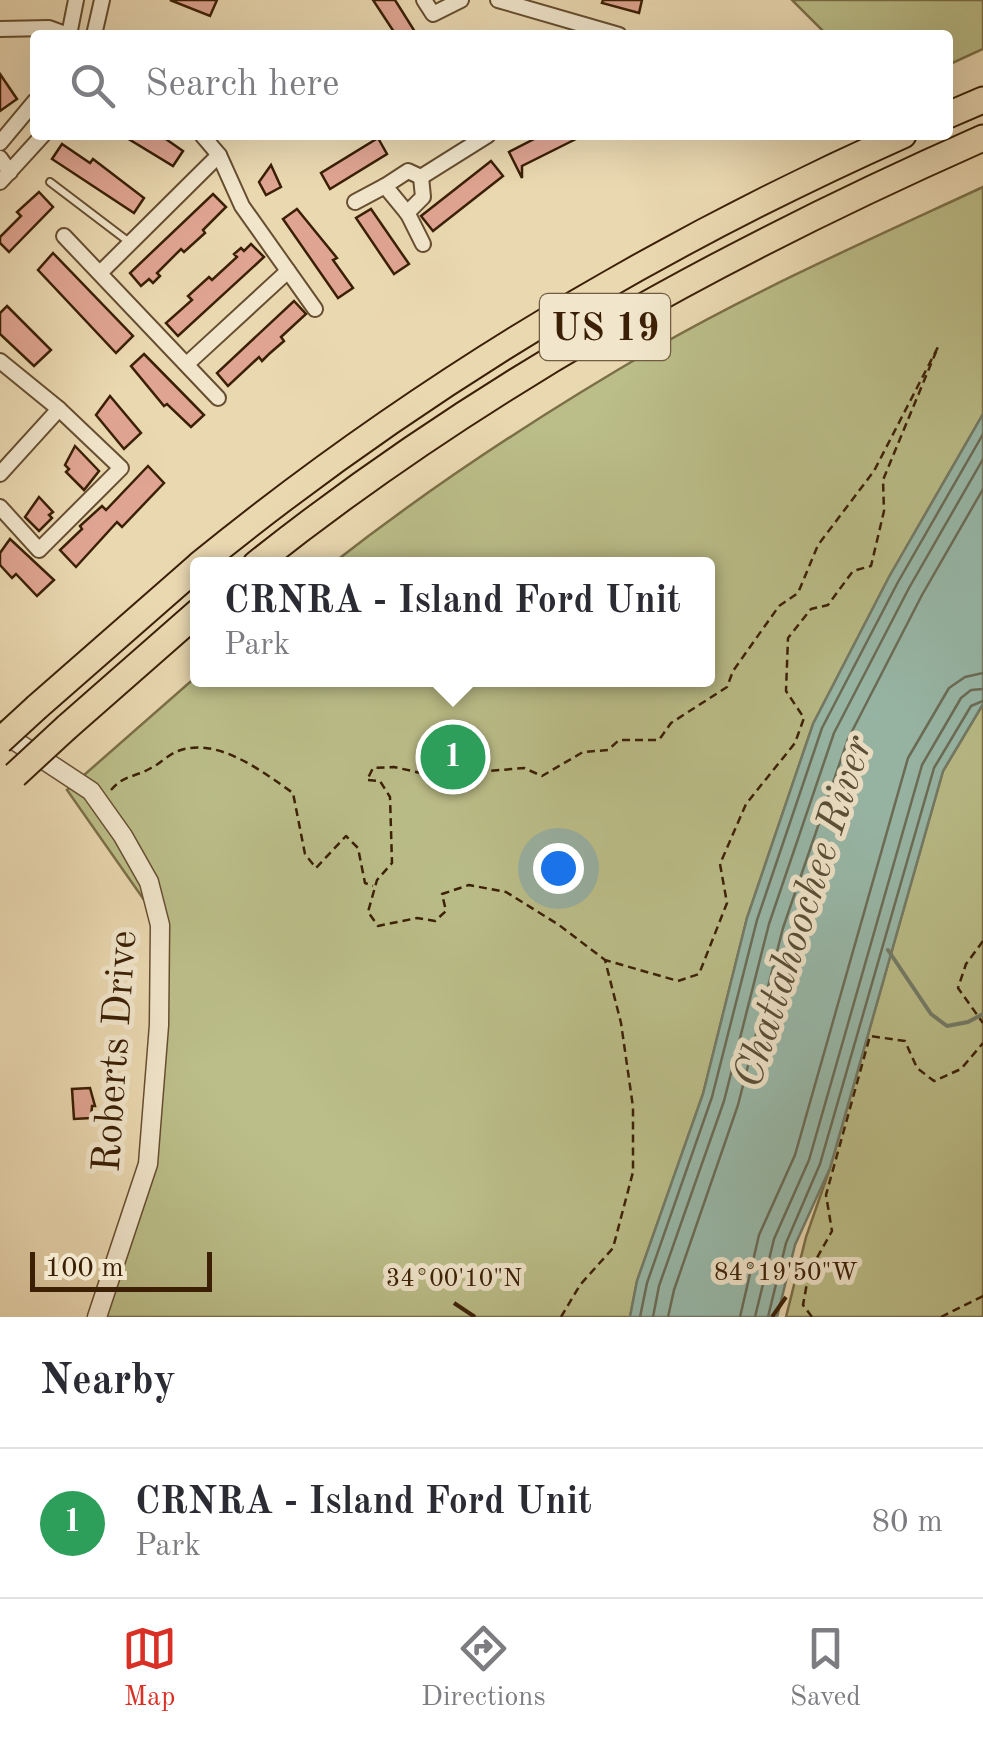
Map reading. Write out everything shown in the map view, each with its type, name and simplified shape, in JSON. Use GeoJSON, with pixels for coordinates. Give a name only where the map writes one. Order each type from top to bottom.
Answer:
{"type":"FeatureCollection","features":[{"type":"Feature","properties":{"kind":"highway"},"geometry":{"type":"LineString","coordinates":[[953,113],[983,100]]}},
{"type":"Feature","properties":{"kind":"highway","name":"US 19"},"geometry":{"type":"LineString","coordinates":[[266,557],[446,427],[633,310],[790,226],[983,138]]}},
{"type":"Feature","properties":{"kind":"highway","name":"US 19"},"geometry":{"type":"LineString","coordinates":[[210,557],[366,438],[527,332],[732,217],[894,140]]}},
{"type":"Feature","properties":{"kind":"highway","name":"US 19"},"geometry":{"type":"LineString","coordinates":[[0,741],[190,573]]}},
{"type":"Feature","properties":{"kind":"highway"},"geometry":{"type":"LineString","coordinates":[[8,783],[190,619]]}},
{"type":"Feature","properties":{"kind":"street"},"geometry":{"type":"LineString","coordinates":[[70,30],[76,0]]}},
{"type":"Feature","properties":{"kind":"street"},"geometry":{"type":"LineString","coordinates":[[95,30],[102,0]]}},
{"type":"Feature","properties":{"kind":"street"},"geometry":{"type":"LineString","coordinates":[[424,0],[433,14],[461,0]]}},
{"type":"Feature","properties":{"kind":"street"},"geometry":{"type":"LineString","coordinates":[[498,0],[578,29]]}},
{"type":"Feature","properties":{"kind":"street"},"geometry":{"type":"LineString","coordinates":[[0,30],[55,30]]}},
{"type":"Feature","properties":{"kind":"street"},"geometry":{"type":"LineString","coordinates":[[0,144],[30,107]]}},
{"type":"Feature","properties":{"kind":"street"},"geometry":{"type":"LineString","coordinates":[[5,177],[38,140]]}},
{"type":"Feature","properties":{"kind":"street"},"geometry":{"type":"LineString","coordinates":[[206,140],[219,155],[232,190],[315,309]]}},
{"type":"Feature","properties":{"kind":"street"},"geometry":{"type":"LineString","coordinates":[[421,177],[480,140]]}},
{"type":"Feature","properties":{"kind":"street"},"geometry":{"type":"LineString","coordinates":[[100,273],[219,155]]}},
{"type":"Feature","properties":{"kind":"street"},"geometry":{"type":"LineString","coordinates":[[0,158],[5,177]]}},
{"type":"Feature","properties":{"kind":"street"},"geometry":{"type":"LineString","coordinates":[[355,202],[408,172],[421,177]]}},
{"type":"Feature","properties":{"kind":"street"},"geometry":{"type":"LineString","coordinates":[[406,213],[423,198],[421,177]]}},
{"type":"Feature","properties":{"kind":"street"},"geometry":{"type":"LineString","coordinates":[[384,186],[424,244]]}},
{"type":"Feature","properties":{"kind":"street"},"geometry":{"type":"LineString","coordinates":[[64,236],[218,398]]}},
{"type":"Feature","properties":{"kind":"street"},"geometry":{"type":"LineString","coordinates":[[188,363],[288,271]]}},
{"type":"Feature","properties":{"kind":"street"},"geometry":{"type":"LineString","coordinates":[[0,360],[60,409],[121,468],[39,550],[0,507]]}},
{"type":"Feature","properties":{"kind":"street"},"geometry":{"type":"LineString","coordinates":[[0,474],[60,409]]}},
{"type":"Feature","properties":{"kind":"street","name":"Roberts Drive"},"geometry":{"type":"LineString","coordinates":[[0,731],[91,791],[149,882],[160,925],[148,1164],[97,1317]]}},
{"type":"Feature","properties":{"kind":"lane"},"geometry":{"type":"LineString","coordinates":[[50,182],[130,243]]}},
{"type":"Feature","properties":{"kind":"path"},"geometry":{"type":"LineString","coordinates":[[938,347],[883,480],[884,511],[871,566],[853,571],[828,605],[811,608],[788,638],[786,691],[804,718],[795,743],[746,804],[720,864],[727,903],[699,974],[678,981],[606,960],[560,925],[506,892],[468,885],[442,894],[446,911],[434,921],[416,918],[378,926],[368,912],[375,887],[392,863],[390,797],[380,782],[367,780],[374,768],[394,767],[448,779],[524,768],[542,776],[583,752],[608,750],[619,740],[658,740],[670,723],[726,688],[779,606],[798,593],[818,546],[874,471],[938,347]]}},
{"type":"Feature","properties":{"kind":"path"},"geometry":{"type":"LineString","coordinates":[[100,802],[122,778],[148,770],[179,750],[222,750],[293,793],[305,854],[316,868],[346,836],[358,848],[365,884],[375,887]]}},
{"type":"Feature","properties":{"kind":"path"},"geometry":{"type":"LineString","coordinates":[[983,940],[966,964],[958,988],[983,1024]]}},
{"type":"Feature","properties":{"kind":"path"},"geometry":{"type":"LineString","coordinates":[[562,1317],[580,1285],[613,1248],[633,1172],[633,1108],[621,1023],[606,960]]}},
{"type":"Feature","properties":{"kind":"path"},"geometry":{"type":"LineString","coordinates":[[812,1317],[803,1305],[809,1272],[832,1231],[826,1194],[870,1036],[906,1042],[917,1068],[934,1081],[960,1069],[983,1043]]}},
{"type":"Feature","properties":{"kind":"path"},"geometry":{"type":"LineString","coordinates":[[941,1317],[983,1296]]}},
{"type":"Feature","properties":{"kind":"path"},"geometry":{"type":"LineString","coordinates":[[975,1302],[983,1307]]}},
{"type":"Feature","properties":{"kind":"green space"},"geometry":{"type":"Polygon","coordinates":[[[792,0],[983,0],[983,49],[953,63],[953,30],[822,30],[792,0]]]}},
{"type":"Feature","properties":{"kind":"green space"},"geometry":{"type":"Polygon","coordinates":[[[983,187],[983,414],[889,577],[813,724],[747,918],[703,1094],[637,1281],[630,1317],[99,1317],[154,1149],[168,934],[67,790],[190,682],[190,687],[715,687],[715,557],[341,557],[490,450],[572,398],[695,326],[983,187]]]}},
{"type":"Feature","properties":{"kind":"green space"},"geometry":{"type":"Polygon","coordinates":[[[983,704],[983,1317],[786,1317],[943,771],[983,704]]]}},
{"type":"Feature","properties":{"kind":"water","name":"Chattahoochee River"},"geometry":{"type":"Polygon","coordinates":[[[983,414],[983,704],[943,771],[830,1168],[795,1245],[777,1317],[630,1317],[637,1281],[703,1094],[747,918],[813,724],[889,577],[983,414]]]}},
{"type":"Feature","properties":{"kind":"building"},"geometry":{"type":"Polygon","coordinates":[[[170,0],[217,0],[210,16],[170,0]]]}},
{"type":"Feature","properties":{"kind":"building"},"geometry":{"type":"Polygon","coordinates":[[[373,0],[395,0],[414,30],[393,30],[373,0]]]}},
{"type":"Feature","properties":{"kind":"building"},"geometry":{"type":"Polygon","coordinates":[[[642,0],[639,13],[602,3],[642,0]]]}},
{"type":"Feature","properties":{"kind":"building"},"geometry":{"type":"Polygon","coordinates":[[[0,74],[17,99],[0,111],[0,74]]]}},
{"type":"Feature","properties":{"kind":"building"},"geometry":{"type":"Polygon","coordinates":[[[130,140],[167,140],[183,151],[173,166],[130,140]]]}},
{"type":"Feature","properties":{"kind":"building"},"geometry":{"type":"Polygon","coordinates":[[[375,140],[379,140],[387,154],[330,189],[321,173],[375,140]]]}},
{"type":"Feature","properties":{"kind":"building"},"geometry":{"type":"Polygon","coordinates":[[[532,140],[574,140],[522,166],[522,178],[509,152],[532,140]]]}},
{"type":"Feature","properties":{"kind":"building"},"geometry":{"type":"Polygon","coordinates":[[[62,144],[90,163],[93,159],[144,198],[134,213],[52,159],[62,144]]]}},
{"type":"Feature","properties":{"kind":"building"},"geometry":{"type":"Polygon","coordinates":[[[491,161],[503,176],[433,231],[421,216],[491,161]]]}},
{"type":"Feature","properties":{"kind":"building"},"geometry":{"type":"Polygon","coordinates":[[[271,165],[281,187],[266,195],[259,182],[271,165]]]}},
{"type":"Feature","properties":{"kind":"building"},"geometry":{"type":"Polygon","coordinates":[[[39,192],[53,207],[9,252],[0,243],[0,237],[21,216],[17,212],[39,192]]]}},
{"type":"Feature","properties":{"kind":"building"},"geometry":{"type":"Polygon","coordinates":[[[213,194],[226,207],[203,230],[205,233],[184,252],[181,249],[157,273],[160,276],[153,283],[149,279],[141,286],[130,273],[213,194]]]}},
{"type":"Feature","properties":{"kind":"building"},"geometry":{"type":"Polygon","coordinates":[[[297,209],[337,258],[333,260],[353,288],[338,298],[283,219],[297,209]]]}},
{"type":"Feature","properties":{"kind":"building"},"geometry":{"type":"Polygon","coordinates":[[[371,209],[409,264],[394,274],[356,218],[371,209]]]}},
{"type":"Feature","properties":{"kind":"building"},"geometry":{"type":"Polygon","coordinates":[[[251,244],[264,257],[178,336],[166,323],[192,300],[188,296],[209,277],[212,280],[237,257],[234,254],[241,248],[244,251],[251,244]]]}},
{"type":"Feature","properties":{"kind":"building"},"geometry":{"type":"Polygon","coordinates":[[[53,253],[133,336],[116,353],[38,270],[53,253]]]}},
{"type":"Feature","properties":{"kind":"building"},"geometry":{"type":"Polygon","coordinates":[[[294,301],[306,314],[281,337],[284,341],[262,361],[259,357],[228,386],[217,373],[294,301]]]}},
{"type":"Feature","properties":{"kind":"building"},"geometry":{"type":"Polygon","coordinates":[[[7,306],[51,350],[34,366],[0,334],[0,313],[7,306]]]}},
{"type":"Feature","properties":{"kind":"building"},"geometry":{"type":"Polygon","coordinates":[[[144,354],[204,415],[191,427],[167,404],[164,406],[131,366],[144,354]]]}},
{"type":"Feature","properties":{"kind":"building"},"geometry":{"type":"Polygon","coordinates":[[[110,396],[141,433],[124,449],[96,415],[110,396]]]}},
{"type":"Feature","properties":{"kind":"building"},"geometry":{"type":"Polygon","coordinates":[[[75,446],[99,471],[84,490],[66,472],[69,469],[65,465],[75,446]]]}},
{"type":"Feature","properties":{"kind":"building"},"geometry":{"type":"Polygon","coordinates":[[[148,466],[164,483],[122,527],[117,522],[76,567],[60,550],[82,529],[80,526],[102,506],[106,510],[148,466]]]}},
{"type":"Feature","properties":{"kind":"building"},"geometry":{"type":"Polygon","coordinates":[[[39,497],[53,512],[39,531],[25,517],[39,497]]]}},
{"type":"Feature","properties":{"kind":"building"},"geometry":{"type":"Polygon","coordinates":[[[10,539],[54,580],[37,596],[16,574],[12,578],[0,565],[0,553],[10,539]]]}},
{"type":"Feature","properties":{"kind":"building"},"geometry":{"type":"Polygon","coordinates":[[[90,1088],[95,1106],[91,1118],[74,1119],[72,1089],[90,1088]]]}},
{"type":"Feature","properties":{"kind":"waterway"},"geometry":{"type":"LineString","coordinates":[[888,950],[931,1014],[947,1026],[983,1014]]}},
{"type":"Feature","properties":{"kind":"place","name":"CRNRA - Island Ford Unit"},"geometry":{"type":"Point","coordinates":[453,757]}}]}
